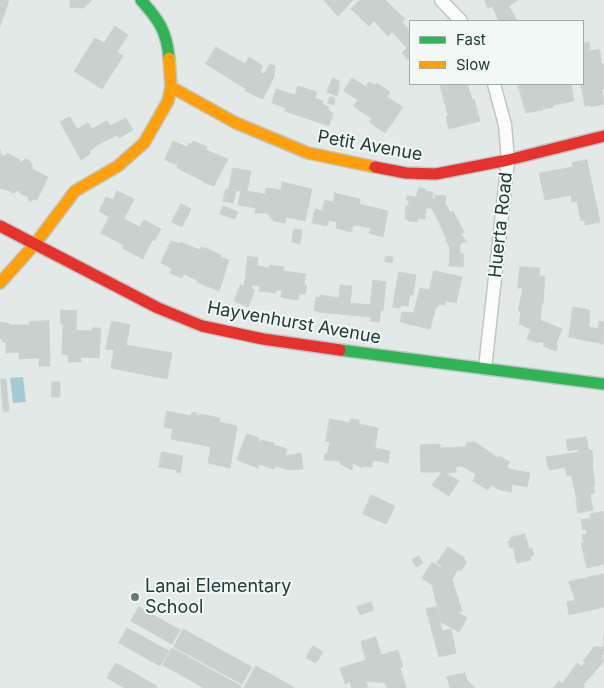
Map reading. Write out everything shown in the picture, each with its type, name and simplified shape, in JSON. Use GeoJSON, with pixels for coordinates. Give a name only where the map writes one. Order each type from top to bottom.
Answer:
{"type":"FeatureCollection","features":[{"type":"Feature","properties":{"kind":"street"},"geometry":{"type":"LineString","coordinates":[[0,283],[35,244],[75,191],[118,166],[144,143],[168,101],[171,87],[168,46],[159,20],[141,0]]}},
{"type":"Feature","properties":{"kind":"street"},"geometry":{"type":"LineString","coordinates":[[441,0],[460,20]]}},
{"type":"Feature","properties":{"kind":"street","name":"Huerta Road"},"geometry":{"type":"LineString","coordinates":[[485,368],[508,160],[505,125],[494,85]]}},
{"type":"Feature","properties":{"kind":"street","name":"Petit Avenue"},"geometry":{"type":"LineString","coordinates":[[171,87],[255,132],[308,154],[406,173],[436,174],[508,160],[604,136]]}},
{"type":"Feature","properties":{"kind":"street","name":"Hayvenhurst Avenue"},"geometry":{"type":"LineString","coordinates":[[0,226],[158,308],[202,326],[263,339],[384,357],[604,384]]}},
{"type":"Feature","properties":{"kind":"water"},"geometry":{"type":"Polygon","coordinates":[[[23,377],[26,402],[13,403],[10,378],[23,377]]]}},
{"type":"Feature","properties":{"kind":"building"},"geometry":{"type":"Polygon","coordinates":[[[0,0],[9,0],[0,26],[0,0]]]}},
{"type":"Feature","properties":{"kind":"building"},"geometry":{"type":"Polygon","coordinates":[[[71,0],[92,0],[83,8],[70,7],[71,0]]]}},
{"type":"Feature","properties":{"kind":"building"},"geometry":{"type":"Polygon","coordinates":[[[324,0],[353,0],[338,16],[324,0]]]}},
{"type":"Feature","properties":{"kind":"building"},"geometry":{"type":"Polygon","coordinates":[[[360,0],[385,0],[405,19],[402,22],[409,30],[409,59],[402,53],[407,48],[392,32],[388,36],[374,21],[369,26],[351,9],[360,0]]]}},
{"type":"Feature","properties":{"kind":"building"},"geometry":{"type":"Polygon","coordinates":[[[485,0],[518,0],[509,6],[516,20],[499,20],[492,6],[488,8],[485,0]]]}},
{"type":"Feature","properties":{"kind":"building"},"geometry":{"type":"Polygon","coordinates":[[[115,26],[128,35],[117,52],[123,56],[102,89],[74,71],[95,38],[104,43],[115,26]]]}},
{"type":"Feature","properties":{"kind":"building"},"geometry":{"type":"Polygon","coordinates":[[[589,42],[590,51],[599,49],[602,64],[604,64],[604,89],[602,89],[604,104],[591,107],[590,105],[585,106],[581,85],[584,85],[584,43],[589,42]]]}},
{"type":"Feature","properties":{"kind":"building"},"geometry":{"type":"Polygon","coordinates":[[[216,47],[245,64],[249,57],[263,66],[260,72],[264,74],[270,64],[275,66],[274,77],[263,99],[245,91],[246,89],[206,64],[216,47]]]}},
{"type":"Feature","properties":{"kind":"building"},"geometry":{"type":"Polygon","coordinates":[[[333,78],[339,81],[337,96],[327,92],[333,78]]]}},
{"type":"Feature","properties":{"kind":"building"},"geometry":{"type":"Polygon","coordinates":[[[352,78],[366,87],[369,82],[375,85],[377,83],[390,92],[387,97],[403,107],[385,133],[369,122],[372,119],[353,106],[358,100],[344,91],[352,78]]]}},
{"type":"Feature","properties":{"kind":"building"},"geometry":{"type":"Polygon","coordinates":[[[440,85],[468,85],[480,121],[449,129],[446,117],[448,116],[440,85]]]}},
{"type":"Feature","properties":{"kind":"building"},"geometry":{"type":"Polygon","coordinates":[[[518,85],[571,85],[574,101],[553,105],[553,107],[544,109],[542,105],[543,110],[526,113],[518,85]]]}},
{"type":"Feature","properties":{"kind":"building"},"geometry":{"type":"Polygon","coordinates":[[[298,86],[317,92],[315,98],[323,101],[322,104],[329,107],[328,110],[333,113],[329,126],[285,111],[286,108],[272,103],[276,89],[295,95],[298,86]]]}},
{"type":"Feature","properties":{"kind":"building"},"geometry":{"type":"Polygon","coordinates":[[[330,97],[335,98],[334,105],[328,103],[330,97]]]}},
{"type":"Feature","properties":{"kind":"building"},"geometry":{"type":"Polygon","coordinates":[[[70,117],[77,129],[88,123],[92,129],[107,121],[110,126],[126,118],[133,130],[119,138],[117,135],[99,144],[81,160],[60,122],[70,117]]]}},
{"type":"Feature","properties":{"kind":"building"},"geometry":{"type":"Polygon","coordinates":[[[173,141],[187,147],[193,141],[207,147],[206,150],[228,159],[214,186],[177,168],[178,165],[165,160],[173,141]]]}},
{"type":"Feature","properties":{"kind":"building"},"geometry":{"type":"Polygon","coordinates":[[[0,150],[2,157],[6,156],[7,153],[20,160],[19,162],[21,163],[25,159],[29,160],[32,164],[32,169],[48,177],[37,200],[29,201],[27,196],[21,194],[18,190],[14,193],[11,192],[11,188],[10,191],[0,188],[0,150]]]}},
{"type":"Feature","properties":{"kind":"building"},"geometry":{"type":"Polygon","coordinates":[[[587,160],[600,222],[585,225],[585,220],[581,221],[577,201],[572,202],[571,195],[545,200],[539,173],[573,167],[572,163],[587,160]]]}},
{"type":"Feature","properties":{"kind":"building"},"geometry":{"type":"Polygon","coordinates":[[[233,168],[251,171],[247,191],[265,194],[266,188],[281,190],[282,182],[312,189],[305,221],[286,217],[285,223],[274,221],[267,213],[255,213],[256,208],[238,205],[241,191],[229,189],[233,168]]]}},
{"type":"Feature","properties":{"kind":"building"},"geometry":{"type":"Polygon","coordinates":[[[419,188],[433,192],[432,199],[435,199],[435,195],[446,196],[445,203],[450,212],[453,211],[464,232],[461,234],[466,241],[460,244],[460,254],[464,254],[463,267],[449,266],[450,248],[432,208],[426,208],[425,219],[418,218],[417,222],[405,219],[406,206],[408,207],[409,201],[407,196],[416,197],[419,188]]]}},
{"type":"Feature","properties":{"kind":"building"},"geometry":{"type":"Polygon","coordinates":[[[226,189],[236,191],[233,203],[223,201],[226,189]]]}},
{"type":"Feature","properties":{"kind":"building"},"geometry":{"type":"Polygon","coordinates":[[[117,191],[134,199],[124,219],[140,227],[144,220],[161,229],[154,241],[152,240],[143,259],[122,248],[124,245],[101,233],[109,217],[99,211],[106,197],[113,200],[117,191]]]}},
{"type":"Feature","properties":{"kind":"building"},"geometry":{"type":"Polygon","coordinates":[[[335,193],[360,199],[359,204],[388,211],[383,237],[369,233],[371,228],[354,225],[351,232],[336,228],[337,222],[329,220],[327,226],[312,223],[315,209],[322,211],[325,200],[333,202],[335,193]]]}},
{"type":"Feature","properties":{"kind":"building"},"geometry":{"type":"Polygon","coordinates":[[[181,204],[191,209],[182,227],[172,222],[181,204]]]}},
{"type":"Feature","properties":{"kind":"building"},"geometry":{"type":"Polygon","coordinates":[[[223,206],[238,212],[235,219],[220,214],[223,206]]]}},
{"type":"Feature","properties":{"kind":"building"},"geometry":{"type":"Polygon","coordinates":[[[294,229],[302,230],[300,244],[292,242],[294,229]]]}},
{"type":"Feature","properties":{"kind":"building"},"geometry":{"type":"Polygon","coordinates":[[[171,241],[180,244],[180,242],[200,250],[201,247],[205,248],[229,260],[219,291],[197,282],[197,280],[184,274],[182,278],[170,273],[172,268],[161,263],[171,241]]]}},
{"type":"Feature","properties":{"kind":"building"},"geometry":{"type":"Polygon","coordinates":[[[248,256],[258,258],[257,266],[269,268],[270,265],[284,267],[283,271],[306,274],[304,285],[307,286],[305,294],[299,294],[298,300],[285,298],[281,297],[282,291],[276,290],[276,293],[259,291],[260,286],[252,285],[252,289],[255,290],[248,307],[234,301],[240,285],[244,286],[248,256]]]}},
{"type":"Feature","properties":{"kind":"building"},"geometry":{"type":"Polygon","coordinates":[[[386,256],[393,257],[392,263],[385,262],[386,256]]]}},
{"type":"Feature","properties":{"kind":"building"},"geometry":{"type":"Polygon","coordinates":[[[520,267],[540,268],[539,276],[545,276],[540,320],[562,329],[556,345],[558,346],[556,351],[543,346],[544,343],[527,339],[531,329],[519,324],[521,311],[518,311],[523,288],[518,288],[520,267]]]}},
{"type":"Feature","properties":{"kind":"building"},"geometry":{"type":"Polygon","coordinates":[[[434,271],[462,277],[456,303],[446,301],[445,305],[439,304],[436,307],[430,329],[400,322],[402,312],[415,313],[420,288],[429,290],[434,271]]]}},
{"type":"Feature","properties":{"kind":"building"},"geometry":{"type":"Polygon","coordinates":[[[399,272],[416,275],[413,295],[410,294],[408,306],[401,305],[400,308],[393,307],[399,272]]]}},
{"type":"Feature","properties":{"kind":"building"},"geometry":{"type":"Polygon","coordinates":[[[373,280],[386,282],[383,311],[381,310],[379,322],[370,321],[371,317],[314,310],[316,297],[320,298],[320,295],[339,298],[340,285],[352,286],[350,303],[370,305],[373,280]]]}},
{"type":"Feature","properties":{"kind":"building"},"geometry":{"type":"Polygon","coordinates":[[[573,307],[590,310],[589,327],[598,329],[599,321],[604,322],[604,344],[569,337],[573,307]]]}},
{"type":"Feature","properties":{"kind":"building"},"geometry":{"type":"Polygon","coordinates":[[[61,310],[77,311],[76,330],[92,331],[92,328],[101,328],[99,358],[81,357],[81,362],[68,362],[68,355],[62,354],[63,324],[61,324],[61,310]]]}},
{"type":"Feature","properties":{"kind":"building"},"geometry":{"type":"Polygon","coordinates":[[[49,321],[50,366],[39,366],[39,358],[19,359],[19,352],[6,353],[6,342],[2,342],[2,338],[0,339],[0,322],[10,325],[30,325],[29,322],[49,321]]]}},
{"type":"Feature","properties":{"kind":"building"},"geometry":{"type":"Polygon","coordinates":[[[112,321],[130,325],[126,345],[172,353],[167,379],[111,368],[114,350],[106,349],[112,321]]]}},
{"type":"Feature","properties":{"kind":"building"},"geometry":{"type":"Polygon","coordinates":[[[1,379],[6,379],[9,411],[4,412],[3,409],[1,379]]]}},
{"type":"Feature","properties":{"kind":"building"},"geometry":{"type":"Polygon","coordinates":[[[52,382],[60,382],[60,397],[52,397],[52,382]]]}},
{"type":"Feature","properties":{"kind":"building"},"geometry":{"type":"Polygon","coordinates":[[[167,411],[191,416],[192,412],[197,413],[196,415],[199,416],[200,414],[220,418],[219,422],[237,426],[230,468],[208,463],[211,447],[171,439],[173,429],[164,427],[167,411]]]}},
{"type":"Feature","properties":{"kind":"building"},"geometry":{"type":"Polygon","coordinates":[[[330,419],[350,423],[350,419],[359,420],[359,424],[378,428],[375,448],[390,451],[388,463],[373,460],[372,467],[364,466],[362,468],[353,463],[352,470],[340,464],[340,461],[324,460],[330,441],[326,441],[330,419]]]}},
{"type":"Feature","properties":{"kind":"building"},"geometry":{"type":"Polygon","coordinates":[[[247,434],[259,438],[258,441],[274,443],[273,445],[287,449],[285,456],[301,453],[303,469],[289,470],[275,466],[274,469],[259,464],[258,468],[237,460],[247,434]]]}},
{"type":"Feature","properties":{"kind":"building"},"geometry":{"type":"Polygon","coordinates":[[[586,437],[589,451],[592,450],[595,486],[593,486],[595,493],[590,494],[593,510],[578,513],[571,475],[567,476],[565,467],[549,470],[546,457],[579,452],[578,449],[568,451],[566,440],[586,437]]]}},
{"type":"Feature","properties":{"kind":"building"},"geometry":{"type":"Polygon","coordinates":[[[475,442],[498,458],[499,456],[510,462],[507,467],[509,469],[530,473],[527,487],[512,484],[511,492],[498,489],[492,485],[488,490],[473,481],[476,474],[462,466],[456,467],[456,472],[446,473],[459,481],[449,496],[432,485],[442,472],[421,472],[420,445],[440,444],[440,448],[466,447],[466,443],[475,442]]]}},
{"type":"Feature","properties":{"kind":"building"},"geometry":{"type":"Polygon","coordinates":[[[162,452],[183,456],[180,473],[176,472],[177,470],[159,467],[162,452]]]}},
{"type":"Feature","properties":{"kind":"building"},"geometry":{"type":"Polygon","coordinates":[[[371,495],[395,506],[386,524],[363,514],[371,495]]]}},
{"type":"Feature","properties":{"kind":"building"},"geometry":{"type":"Polygon","coordinates":[[[604,512],[604,564],[587,568],[581,543],[584,543],[582,535],[587,534],[586,529],[583,530],[581,520],[591,518],[590,514],[604,512]]]}},
{"type":"Feature","properties":{"kind":"building"},"geometry":{"type":"Polygon","coordinates":[[[525,534],[529,549],[532,548],[534,555],[530,556],[531,560],[517,563],[513,547],[510,548],[508,541],[511,541],[510,538],[525,534]]]}},
{"type":"Feature","properties":{"kind":"building"},"geometry":{"type":"Polygon","coordinates":[[[448,547],[465,558],[464,560],[467,562],[461,571],[458,569],[452,579],[462,611],[457,612],[467,618],[459,632],[441,622],[432,585],[422,578],[432,562],[441,568],[442,566],[437,563],[448,547]]]}},
{"type":"Feature","properties":{"kind":"building"},"geometry":{"type":"Polygon","coordinates":[[[419,556],[423,563],[416,567],[412,560],[419,556]]]}},
{"type":"Feature","properties":{"kind":"building"},"geometry":{"type":"Polygon","coordinates":[[[604,574],[604,607],[569,615],[567,602],[575,600],[569,582],[604,574]]]}},
{"type":"Feature","properties":{"kind":"building"},"geometry":{"type":"Polygon","coordinates":[[[371,602],[374,610],[360,615],[357,607],[371,602]]]}},
{"type":"Feature","properties":{"kind":"building"},"geometry":{"type":"Polygon","coordinates":[[[139,607],[180,630],[172,644],[131,621],[139,607]]]}},
{"type":"Feature","properties":{"kind":"building"},"geometry":{"type":"Polygon","coordinates":[[[437,607],[442,631],[451,629],[456,653],[439,657],[426,609],[437,607]]]}},
{"type":"Feature","properties":{"kind":"building"},"geometry":{"type":"Polygon","coordinates":[[[127,628],[169,651],[160,666],[119,643],[127,628]]]}},
{"type":"Feature","properties":{"kind":"building"},"geometry":{"type":"Polygon","coordinates":[[[183,629],[252,667],[242,684],[174,647],[183,629]]]}},
{"type":"Feature","properties":{"kind":"building"},"geometry":{"type":"Polygon","coordinates":[[[376,637],[381,655],[398,650],[403,667],[400,667],[406,688],[387,688],[385,683],[366,681],[368,688],[352,688],[350,682],[345,684],[340,668],[366,660],[361,642],[376,637]]]}},
{"type":"Feature","properties":{"kind":"building"},"geometry":{"type":"Polygon","coordinates":[[[313,646],[323,652],[316,663],[306,658],[313,646]]]}},
{"type":"Feature","properties":{"kind":"building"},"geometry":{"type":"Polygon","coordinates":[[[594,647],[604,647],[604,654],[602,655],[604,661],[583,685],[585,686],[583,688],[553,688],[559,681],[562,684],[577,663],[582,667],[585,662],[583,661],[594,647]]]}},
{"type":"Feature","properties":{"kind":"building"},"geometry":{"type":"Polygon","coordinates":[[[172,648],[241,686],[240,688],[204,688],[163,665],[172,648]]]}},
{"type":"Feature","properties":{"kind":"building"},"geometry":{"type":"Polygon","coordinates":[[[116,663],[157,686],[156,688],[125,688],[107,678],[116,663]]]}},
{"type":"Feature","properties":{"kind":"building"},"geometry":{"type":"Polygon","coordinates":[[[256,666],[295,688],[244,688],[256,666]]]}},
{"type":"Feature","properties":{"kind":"building"},"geometry":{"type":"Polygon","coordinates":[[[465,673],[467,680],[475,688],[450,688],[447,677],[465,673]]]}},
{"type":"Feature","properties":{"kind":"traffic: fast"},"geometry":{"type":"LineString","coordinates":[[141,0],[161,26],[169,58]]}},
{"type":"Feature","properties":{"kind":"traffic: fast"},"geometry":{"type":"LineString","coordinates":[[340,350],[604,384]]}},
{"type":"Feature","properties":{"kind":"traffic: slow"},"geometry":{"type":"LineString","coordinates":[[0,283],[35,244],[75,191],[118,166],[144,143],[168,101],[171,87],[169,58]]}},
{"type":"Feature","properties":{"kind":"traffic: slow"},"geometry":{"type":"LineString","coordinates":[[171,87],[236,123],[308,153],[375,167]]}},
{"type":"Feature","properties":{"kind":"traffic: jam"},"geometry":{"type":"LineString","coordinates":[[375,167],[406,173],[436,174],[508,160],[604,136]]}},
{"type":"Feature","properties":{"kind":"traffic: jam"},"geometry":{"type":"LineString","coordinates":[[0,226],[158,308],[202,326],[263,339],[340,350]]}},
{"type":"Feature","properties":{"kind":"place","name":"Lanai Elementary School"},"geometry":{"type":"Point","coordinates":[135,597]}}]}
